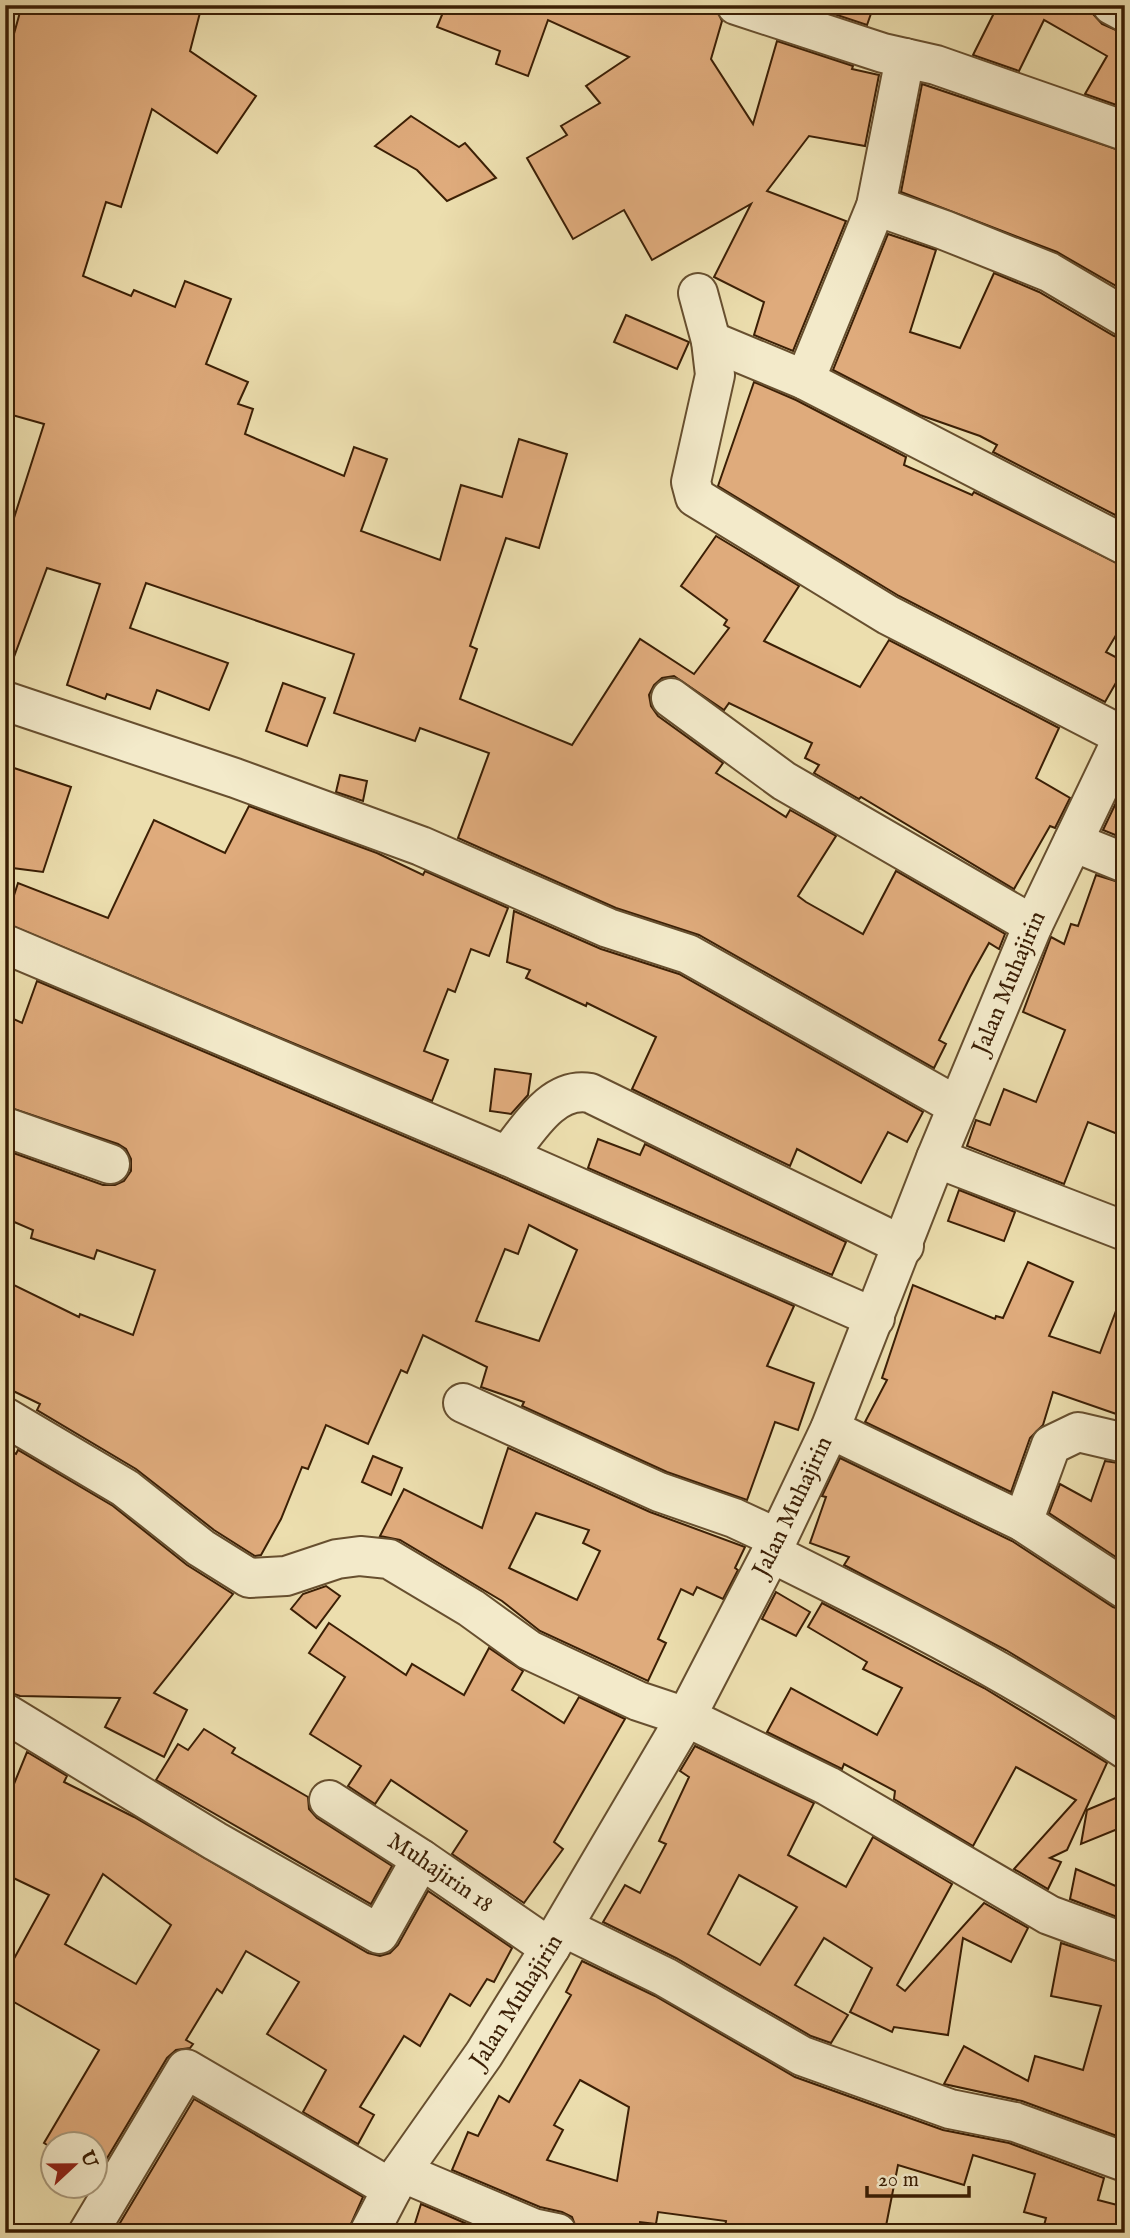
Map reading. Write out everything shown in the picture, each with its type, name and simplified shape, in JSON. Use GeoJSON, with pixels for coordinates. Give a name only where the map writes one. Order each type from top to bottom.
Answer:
{"type":"FeatureCollection","features":[{"type":"Feature","properties":{"kind":"street"},"geometry":{"type":"LineString","coordinates":[[736,5],[905,58],[936,65],[1125,131]]}},
{"type":"Feature","properties":{"kind":"street"},"geometry":{"type":"LineString","coordinates":[[1112,5],[1125,12]]}},
{"type":"Feature","properties":{"kind":"street"},"geometry":{"type":"LineString","coordinates":[[805,380],[876,206],[905,58]]}},
{"type":"Feature","properties":{"kind":"street"},"geometry":{"type":"LineString","coordinates":[[876,206],[1049,272],[1125,317]]}},
{"type":"Feature","properties":{"kind":"street"},"geometry":{"type":"LineString","coordinates":[[698,293],[711,341],[715,375],[691,482],[695,497],[888,615],[1124,735]]}},
{"type":"Feature","properties":{"kind":"street"},"geometry":{"type":"LineString","coordinates":[[711,341],[805,380],[1125,545]]}},
{"type":"Feature","properties":{"kind":"street"},"geometry":{"type":"LineString","coordinates":[[671,698],[784,781],[1033,925]]}},
{"type":"Feature","properties":{"kind":"street"},"geometry":{"type":"LineString","coordinates":[[5,701],[235,778],[421,846],[608,928],[688,954],[957,1106]]}},
{"type":"Feature","properties":{"kind":"street","name":"Jalan Muhajirin"},"geometry":{"type":"LineString","coordinates":[[369,2233],[396,2181],[484,2054],[556,1937],[686,1717],[774,1545],[830,1429],[904,1246],[936,1158],[1033,925],[1124,735]]}},
{"type":"Feature","properties":{"kind":"street"},"geometry":{"type":"LineString","coordinates":[[1073,842],[1125,863]]}},
{"type":"Feature","properties":{"kind":"street"},"geometry":{"type":"LineString","coordinates":[[5,944],[507,1156],[875,1318]]}},
{"type":"Feature","properties":{"kind":"street"},"geometry":{"type":"LineString","coordinates":[[507,1156],[555,1098],[575,1090],[590,1093],[904,1246]]}},
{"type":"Feature","properties":{"kind":"street"},"geometry":{"type":"LineString","coordinates":[[5,1128],[110,1164]]}},
{"type":"Feature","properties":{"kind":"street"},"geometry":{"type":"LineString","coordinates":[[936,1158],[1125,1231]]}},
{"type":"Feature","properties":{"kind":"street"},"geometry":{"type":"LineString","coordinates":[[463,1402],[659,1492],[734,1518],[774,1545],[1058,1704],[1125,1749]]}},
{"type":"Feature","properties":{"kind":"street"},"geometry":{"type":"LineString","coordinates":[[5,1417],[125,1488],[201,1548],[249,1578],[286,1576],[337,1559],[360,1556],[389,1559],[471,1608],[529,1650],[638,1701],[686,1717],[828,1786],[1049,1915],[1125,1943]]}},
{"type":"Feature","properties":{"kind":"street"},"geometry":{"type":"LineString","coordinates":[[830,1429],[1023,1522],[1125,1589]]}},
{"type":"Feature","properties":{"kind":"street"},"geometry":{"type":"LineString","coordinates":[[1023,1522],[1051,1445],[1078,1432],[1125,1443]]}},
{"type":"Feature","properties":{"kind":"street"},"geometry":{"type":"LineString","coordinates":[[5,1713],[215,1841],[379,1934],[421,1859]]}},
{"type":"Feature","properties":{"kind":"street","name":"Muhajirin 18"},"geometry":{"type":"LineString","coordinates":[[329,1800],[421,1859],[556,1937],[664,1978],[802,2056],[950,2109],[1015,2122],[1125,2161]]}},
{"type":"Feature","properties":{"kind":"street"},"geometry":{"type":"LineString","coordinates":[[88,2233],[186,2068],[396,2181],[533,2228],[557,2233]]}},
{"type":"Feature","properties":{"kind":"building"},"geometry":{"type":"Polygon","coordinates":[[[22,5],[202,5],[190,51],[256,96],[217,153],[152,109],[121,207],[106,202],[83,276],[131,296],[134,290],[175,307],[185,281],[231,299],[206,364],[248,382],[238,404],[253,409],[245,434],[344,476],[354,447],[387,459],[361,531],[440,560],[461,485],[502,497],[519,439],[567,454],[539,548],[506,538],[470,646],[477,649],[460,699],[572,745],[640,639],[694,674],[729,628],[724,625],[727,620],[681,586],[716,536],[799,586],[764,641],[860,687],[889,640],[1059,728],[1036,778],[1070,798],[1055,828],[1050,826],[1014,889],[861,797],[859,799],[814,773],[819,765],[805,758],[812,743],[729,703],[724,710],[674,676],[662,678],[654,685],[649,695],[651,706],[658,716],[723,763],[716,773],[786,817],[790,810],[836,836],[798,896],[806,902],[863,934],[896,871],[1005,934],[999,949],[989,943],[970,977],[939,1040],[946,1044],[934,1068],[699,935],[616,908],[458,838],[489,753],[420,728],[415,741],[334,713],[354,654],[146,583],[130,628],[228,663],[209,710],[157,690],[150,709],[107,694],[105,699],[67,685],[100,584],[47,568],[8,673],[5,672],[5,546],[44,424],[5,413],[5,66],[22,5]]]}},
{"type":"Feature","properties":{"kind":"building"},"geometry":{"type":"Polygon","coordinates":[[[446,5],[715,5],[722,21],[711,59],[753,124],[777,41],[853,66],[852,69],[879,75],[865,146],[809,136],[767,191],[846,221],[793,351],[754,335],[764,302],[714,277],[751,204],[652,260],[624,210],[573,239],[527,158],[567,135],[561,126],[600,103],[586,86],[629,57],[548,20],[528,76],[496,64],[500,51],[437,27],[446,5]]]}},
{"type":"Feature","properties":{"kind":"building"},"geometry":{"type":"Polygon","coordinates":[[[807,5],[874,5],[867,25],[807,5]]]}},
{"type":"Feature","properties":{"kind":"building"},"geometry":{"type":"Polygon","coordinates":[[[998,5],[1085,5],[1102,24],[1125,34],[1125,108],[1085,94],[1107,56],[1044,20],[1019,71],[973,55],[998,5]]]}},
{"type":"Feature","properties":{"kind":"building"},"geometry":{"type":"Polygon","coordinates":[[[922,84],[1125,152],[1125,291],[1057,252],[901,192],[922,84]]]}},
{"type":"Feature","properties":{"kind":"building"},"geometry":{"type":"Polygon","coordinates":[[[411,116],[459,147],[465,143],[496,178],[447,201],[417,170],[375,146],[411,116]]]}},
{"type":"Feature","properties":{"kind":"building"},"geometry":{"type":"Polygon","coordinates":[[[888,234],[936,250],[910,332],[960,348],[994,273],[1039,292],[1114,336],[1125,339],[1125,520],[993,452],[997,445],[980,436],[920,415],[833,370],[888,234]]]}},
{"type":"Feature","properties":{"kind":"building"},"geometry":{"type":"Polygon","coordinates":[[[626,315],[689,342],[677,369],[614,342],[626,315]]]}},
{"type":"Feature","properties":{"kind":"building"},"geometry":{"type":"Polygon","coordinates":[[[754,382],[796,400],[906,457],[904,465],[972,495],[974,492],[1125,567],[1125,620],[1106,652],[1125,662],[1125,667],[1105,702],[899,596],[718,486],[754,382]]]}},
{"type":"Feature","properties":{"kind":"building"},"geometry":{"type":"Polygon","coordinates":[[[283,683],[325,698],[307,746],[266,731],[283,683]]]}},
{"type":"Feature","properties":{"kind":"building"},"geometry":{"type":"Polygon","coordinates":[[[5,765],[71,787],[43,872],[5,867],[5,765]]]}},
{"type":"Feature","properties":{"kind":"building"},"geometry":{"type":"Polygon","coordinates":[[[340,775],[367,781],[363,801],[336,792],[340,775]]]}},
{"type":"Feature","properties":{"kind":"building"},"geometry":{"type":"Polygon","coordinates":[[[1125,784],[1125,839],[1103,830],[1125,784]]]}},
{"type":"Feature","properties":{"kind":"building"},"geometry":{"type":"Polygon","coordinates":[[[249,806],[377,853],[423,875],[425,871],[508,908],[489,956],[471,949],[455,992],[448,989],[424,1051],[448,1060],[432,1101],[5,923],[18,883],[108,918],[154,820],[225,853],[249,806]]]}},
{"type":"Feature","properties":{"kind":"building"},"geometry":{"type":"Polygon","coordinates":[[[1096,875],[1125,884],[1125,1137],[1088,1122],[1064,1184],[967,1146],[976,1120],[990,1125],[1004,1089],[1036,1102],[1065,1030],[1023,1012],[1051,937],[1064,944],[1071,924],[1078,926],[1096,875]]]}},
{"type":"Feature","properties":{"kind":"building"},"geometry":{"type":"Polygon","coordinates":[[[514,911],[601,949],[679,974],[923,1112],[907,1142],[888,1132],[861,1183],[797,1149],[790,1166],[632,1089],[656,1037],[587,1003],[586,1006],[526,978],[530,970],[507,962],[514,911]]]}},
{"type":"Feature","properties":{"kind":"building"},"geometry":{"type":"Polygon","coordinates":[[[37,981],[498,1176],[794,1306],[767,1366],[814,1383],[798,1430],[775,1422],[747,1500],[667,1472],[522,1406],[524,1402],[481,1387],[487,1367],[423,1335],[407,1373],[401,1370],[368,1444],[326,1425],[308,1469],[302,1467],[281,1519],[261,1555],[255,1556],[214,1530],[136,1469],[37,1410],[40,1404],[5,1387],[5,1304],[14,1285],[79,1317],[80,1314],[133,1335],[155,1270],[97,1250],[94,1259],[31,1238],[33,1230],[5,1218],[5,1150],[103,1185],[115,1185],[124,1181],[131,1171],[131,1159],[126,1149],[118,1144],[5,1106],[5,1015],[22,1023],[37,981]],[[529,1225],[518,1254],[505,1249],[476,1321],[539,1341],[577,1250],[529,1225]]]}},
{"type":"Feature","properties":{"kind":"building"},"geometry":{"type":"Polygon","coordinates":[[[495,1069],[531,1074],[528,1095],[511,1114],[490,1111],[495,1069]]]}},
{"type":"Feature","properties":{"kind":"building"},"geometry":{"type":"Polygon","coordinates":[[[598,1139],[640,1155],[645,1144],[846,1242],[832,1275],[588,1168],[598,1139]]]}},
{"type":"Feature","properties":{"kind":"building"},"geometry":{"type":"Polygon","coordinates":[[[959,1190],[1015,1212],[1004,1241],[948,1221],[959,1190]]]}},
{"type":"Feature","properties":{"kind":"building"},"geometry":{"type":"Polygon","coordinates":[[[1028,1262],[1073,1282],[1049,1336],[1100,1353],[1122,1295],[1125,1296],[1125,1417],[1053,1392],[1043,1425],[1030,1438],[1011,1492],[865,1422],[887,1380],[882,1378],[913,1285],[995,1319],[996,1316],[1003,1318],[1028,1262]]]}},
{"type":"Feature","properties":{"kind":"building"},"geometry":{"type":"Polygon","coordinates":[[[5,1448],[16,1454],[18,1450],[113,1506],[187,1565],[233,1594],[154,1693],[187,1710],[164,1757],[105,1727],[120,1698],[20,1696],[5,1691],[5,1448]]]}},
{"type":"Feature","properties":{"kind":"building"},"geometry":{"type":"Polygon","coordinates":[[[508,1448],[650,1512],[745,1547],[735,1568],[738,1570],[723,1599],[697,1587],[693,1595],[681,1589],[658,1639],[666,1643],[648,1681],[540,1631],[502,1601],[400,1540],[380,1536],[404,1489],[482,1528],[508,1448]],[[536,1513],[509,1568],[577,1600],[600,1551],[583,1543],[589,1530],[536,1513]]]}},
{"type":"Feature","properties":{"kind":"building"},"geometry":{"type":"Polygon","coordinates":[[[373,1456],[402,1468],[391,1495],[362,1482],[373,1456]]]}},
{"type":"Feature","properties":{"kind":"building"},"geometry":{"type":"Polygon","coordinates":[[[840,1458],[1012,1541],[1113,1607],[1125,1611],[1125,1723],[1006,1650],[844,1565],[849,1557],[810,1543],[826,1497],[822,1496],[840,1458]]]}},
{"type":"Feature","properties":{"kind":"building"},"geometry":{"type":"Polygon","coordinates":[[[1105,1461],[1125,1464],[1125,1563],[1049,1513],[1060,1484],[1091,1501],[1105,1461]]]}},
{"type":"Feature","properties":{"kind":"building"},"geometry":{"type":"Polygon","coordinates":[[[326,1586],[340,1596],[316,1628],[291,1609],[303,1594],[326,1586]]]}},
{"type":"Feature","properties":{"kind":"building"},"geometry":{"type":"Polygon","coordinates":[[[776,1592],[810,1612],[796,1636],[762,1619],[776,1592]]]}},
{"type":"Feature","properties":{"kind":"building"},"geometry":{"type":"Polygon","coordinates":[[[822,1603],[984,1688],[1107,1763],[1067,1850],[1050,1858],[1061,1862],[1048,1889],[1014,1869],[1076,1800],[1016,1767],[973,1846],[894,1799],[895,1791],[844,1764],[842,1769],[767,1732],[791,1688],[877,1735],[902,1688],[863,1669],[867,1662],[808,1627],[822,1603]]]}},
{"type":"Feature","properties":{"kind":"building"},"geometry":{"type":"Polygon","coordinates":[[[329,1623],[406,1675],[412,1664],[464,1695],[489,1648],[523,1671],[512,1690],[564,1723],[579,1697],[625,1719],[554,1842],[563,1849],[524,1903],[452,1854],[467,1831],[391,1780],[375,1804],[348,1786],[361,1766],[310,1734],[345,1677],[309,1653],[329,1623]]]}},
{"type":"Feature","properties":{"kind":"building"},"geometry":{"type":"Polygon","coordinates":[[[204,1729],[235,1748],[232,1753],[308,1797],[309,1809],[317,1818],[392,1866],[371,1904],[156,1780],[178,1744],[188,1750],[204,1729]]]}},
{"type":"Feature","properties":{"kind":"building"},"geometry":{"type":"Polygon","coordinates":[[[695,1746],[814,1803],[788,1855],[846,1887],[873,1837],[952,1884],[897,1985],[905,1991],[984,1903],[1028,1928],[1011,1962],[963,1938],[948,2035],[894,2027],[892,2032],[850,2012],[872,1968],[824,1938],[795,1985],[848,2015],[831,2043],[811,2036],[676,1958],[603,1922],[625,1885],[640,1893],[666,1844],[659,1841],[689,1777],[680,1771],[695,1746]],[[739,1875],[708,1934],[760,1965],[797,1907],[739,1875]]]}},
{"type":"Feature","properties":{"kind":"building"},"geometry":{"type":"Polygon","coordinates":[[[27,1752],[67,1776],[64,1782],[134,1817],[368,1953],[380,1956],[390,1953],[398,1945],[428,1891],[512,1948],[494,1982],[487,1979],[470,2006],[450,1994],[420,2046],[404,2036],[360,2107],[374,2115],[358,2144],[303,2112],[326,2070],[267,2034],[299,1982],[246,1951],[222,1993],[217,1989],[186,2040],[193,2044],[190,2048],[176,2050],[167,2058],[108,2157],[108,2130],[52,2130],[99,2050],[5,1997],[5,1975],[49,1895],[5,1874],[5,1806],[27,1752]],[[103,1874],[65,1944],[136,1984],[171,1925],[103,1874]]]}},
{"type":"Feature","properties":{"kind":"building"},"geometry":{"type":"Polygon","coordinates":[[[1125,1794],[1125,1826],[1081,1844],[1087,1810],[1125,1794]]]}},
{"type":"Feature","properties":{"kind":"building"},"geometry":{"type":"Polygon","coordinates":[[[1076,1869],[1125,1890],[1125,1920],[1070,1899],[1076,1869]]]}},
{"type":"Feature","properties":{"kind":"building"},"geometry":{"type":"Polygon","coordinates":[[[1061,1943],[1125,1964],[1125,2139],[1022,2101],[944,2084],[964,2046],[1028,2081],[1035,2056],[1083,2070],[1101,2006],[1051,1996],[1061,1943]]]}},
{"type":"Feature","properties":{"kind":"building"},"geometry":{"type":"Polygon","coordinates":[[[582,1961],[655,1996],[795,2077],[943,2130],[1009,2143],[1104,2178],[1098,2200],[1125,2207],[1118,2233],[1042,2233],[1046,2218],[1024,2212],[1035,2174],[973,2155],[964,2185],[898,2165],[885,2231],[858,2226],[857,2233],[724,2233],[726,2221],[658,2212],[656,2224],[640,2222],[639,2233],[578,2233],[572,2217],[562,2212],[540,2207],[452,2170],[468,2132],[478,2136],[499,2096],[509,2102],[571,1995],[566,1992],[582,1961]],[[580,2080],[554,2125],[563,2130],[547,2160],[617,2181],[629,2107],[580,2080]]]}},
{"type":"Feature","properties":{"kind":"building"},"geometry":{"type":"Polygon","coordinates":[[[194,2099],[363,2197],[347,2233],[114,2233],[194,2099]]]}},
{"type":"Feature","properties":{"kind":"building"},"geometry":{"type":"Polygon","coordinates":[[[421,2204],[488,2233],[412,2233],[421,2204]]]}}]}
